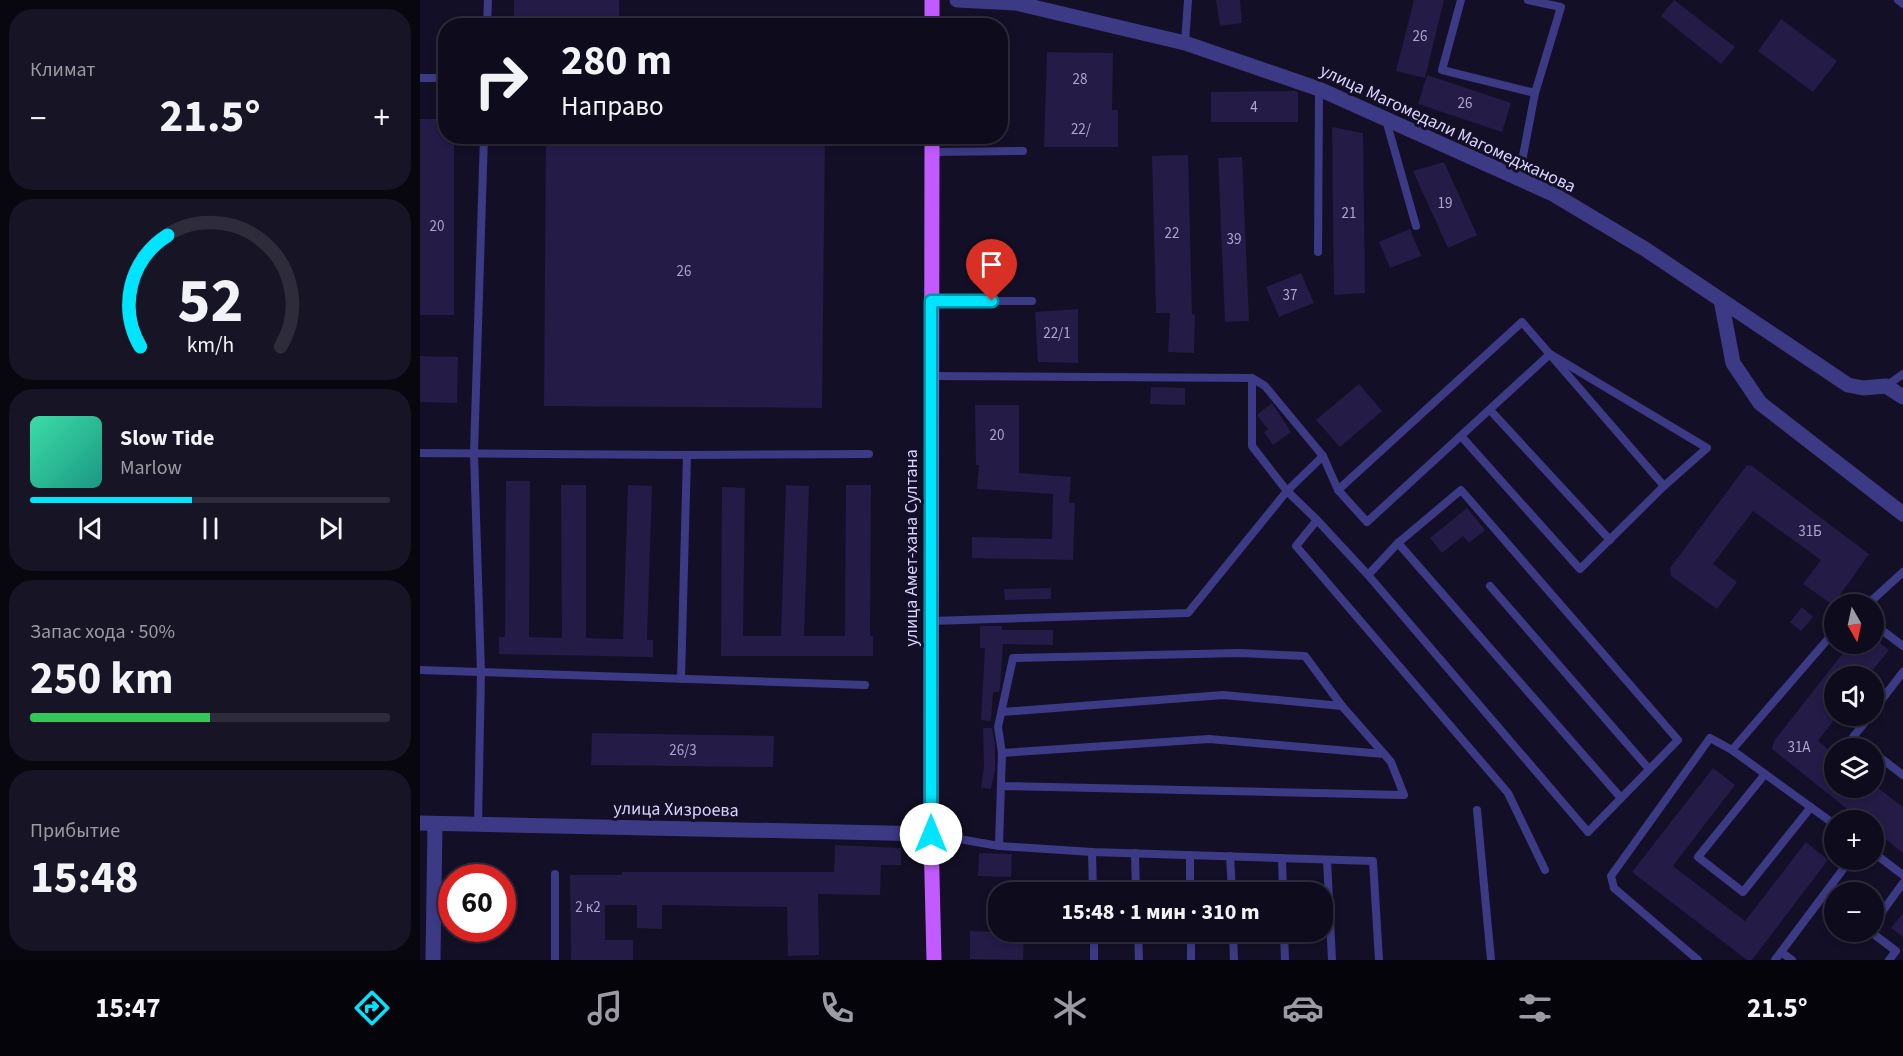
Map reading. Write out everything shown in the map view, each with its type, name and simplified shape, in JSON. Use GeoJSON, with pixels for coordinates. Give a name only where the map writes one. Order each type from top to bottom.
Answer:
{"type":"FeatureCollection","features":[{"type":"Feature","properties":{"kind":"main road"},"geometry":{"type":"LineString","coordinates":[[932,0],[932,18]]}},
{"type":"Feature","properties":{"kind":"main road","name":"улица Амет-хана Султана"},"geometry":{"type":"LineString","coordinates":[[932,144],[931,834],[934,960]]}},
{"type":"Feature","properties":{"kind":"street","name":"улица Магомедали Магомеджановa"},"geometry":{"type":"LineString","coordinates":[[957,0],[1017,2],[1185,43],[1319,89],[1519,177],[1564,200],[1645,249],[1848,385],[1863,388],[1886,386]]}},
{"type":"Feature","properties":{"kind":"street"},"geometry":{"type":"LineString","coordinates":[[1721,300],[1733,363],[1760,403],[1903,514]]}},
{"type":"Feature","properties":{"kind":"street"},"geometry":{"type":"LineString","coordinates":[[1886,386],[1903,397]]}},
{"type":"Feature","properties":{"kind":"street"},"geometry":{"type":"LineString","coordinates":[[428,823],[433,960]]}},
{"type":"Feature","properties":{"kind":"street","name":"улица Хизроева"},"geometry":{"type":"LineString","coordinates":[[428,823],[931,834]]}},
{"type":"Feature","properties":{"kind":"lane"},"geometry":{"type":"LineString","coordinates":[[487,18],[488,0]]}},
{"type":"Feature","properties":{"kind":"lane"},"geometry":{"type":"LineString","coordinates":[[1185,43],[1188,0]]}},
{"type":"Feature","properties":{"kind":"lane"},"geometry":{"type":"LineString","coordinates":[[1461,0],[1442,70],[1536,93]]}},
{"type":"Feature","properties":{"kind":"lane"},"geometry":{"type":"LineString","coordinates":[[1519,177],[1536,93],[1561,7],[1528,0]]}},
{"type":"Feature","properties":{"kind":"lane"},"geometry":{"type":"LineString","coordinates":[[1898,0],[1903,4]]}},
{"type":"Feature","properties":{"kind":"lane"},"geometry":{"type":"LineString","coordinates":[[420,78],[438,78]]}},
{"type":"Feature","properties":{"kind":"lane"},"geometry":{"type":"LineString","coordinates":[[1318,252],[1319,89]]}},
{"type":"Feature","properties":{"kind":"lane"},"geometry":{"type":"LineString","coordinates":[[1386,118],[1416,226]]}},
{"type":"Feature","properties":{"kind":"lane"},"geometry":{"type":"LineString","coordinates":[[478,824],[482,673],[474,453],[484,144]]}},
{"type":"Feature","properties":{"kind":"lane"},"geometry":{"type":"LineString","coordinates":[[932,144],[1023,150]]}},
{"type":"Feature","properties":{"kind":"lane"},"geometry":{"type":"LineString","coordinates":[[931,301],[1032,301]]}},
{"type":"Feature","properties":{"kind":"lane"},"geometry":{"type":"LineString","coordinates":[[1338,490],[1522,322],[1664,486]]}},
{"type":"Feature","properties":{"kind":"lane"},"geometry":{"type":"LineString","coordinates":[[931,376],[1252,378],[1265,386],[1323,456],[1338,490],[1367,522],[1550,354]]}},
{"type":"Feature","properties":{"kind":"lane"},"geometry":{"type":"LineString","coordinates":[[1461,436],[1580,569],[1664,486],[1707,448],[1550,354]]}},
{"type":"Feature","properties":{"kind":"lane"},"geometry":{"type":"LineString","coordinates":[[1886,386],[1903,374]]}},
{"type":"Feature","properties":{"kind":"lane"},"geometry":{"type":"LineString","coordinates":[[1252,378],[1252,446],[1287,491],[1368,575],[1588,832],[1678,740],[1461,489],[1398,543],[1368,575]]}},
{"type":"Feature","properties":{"kind":"lane"},"geometry":{"type":"LineString","coordinates":[[1490,410],[1610,540]]}},
{"type":"Feature","properties":{"kind":"lane"},"geometry":{"type":"LineString","coordinates":[[420,453],[869,454]]}},
{"type":"Feature","properties":{"kind":"lane"},"geometry":{"type":"LineString","coordinates":[[681,679],[687,455]]}},
{"type":"Feature","properties":{"kind":"lane"},"geometry":{"type":"LineString","coordinates":[[931,621],[1188,613],[1287,491],[1323,456]]}},
{"type":"Feature","properties":{"kind":"lane"},"geometry":{"type":"LineString","coordinates":[[1317,520],[1296,546],[1508,793],[1545,870]]}},
{"type":"Feature","properties":{"kind":"lane"},"geometry":{"type":"LineString","coordinates":[[1398,543],[1621,798]]}},
{"type":"Feature","properties":{"kind":"lane"},"geometry":{"type":"LineString","coordinates":[[1879,594],[1903,572]]}},
{"type":"Feature","properties":{"kind":"lane"},"geometry":{"type":"LineString","coordinates":[[1490,586],[1649,769]]}},
{"type":"Feature","properties":{"kind":"lane"},"geometry":{"type":"LineString","coordinates":[[1884,632],[1903,646]]}},
{"type":"Feature","properties":{"kind":"lane"},"geometry":{"type":"LineString","coordinates":[[1732,750],[1824,644]]}},
{"type":"Feature","properties":{"kind":"lane"},"geometry":{"type":"LineString","coordinates":[[999,846],[1002,753],[998,727],[1013,658],[1240,653],[1305,657],[1342,706],[1391,762],[1404,795],[1002,786]]}},
{"type":"Feature","properties":{"kind":"lane"},"geometry":{"type":"LineString","coordinates":[[420,670],[865,685]]}},
{"type":"Feature","properties":{"kind":"lane"},"geometry":{"type":"LineString","coordinates":[[1884,697],[1903,672]]}},
{"type":"Feature","properties":{"kind":"lane"},"geometry":{"type":"LineString","coordinates":[[1002,712],[1223,695],[1342,706]]}},
{"type":"Feature","properties":{"kind":"lane"},"geometry":{"type":"LineString","coordinates":[[1854,738],[1862,726]]}},
{"type":"Feature","properties":{"kind":"lane"},"geometry":{"type":"LineString","coordinates":[[1698,960],[1614,888],[1611,876],[1710,738],[1732,750],[1824,817]]}},
{"type":"Feature","properties":{"kind":"lane"},"geometry":{"type":"LineString","coordinates":[[1002,753],[1209,739],[1384,754]]}},
{"type":"Feature","properties":{"kind":"lane"},"geometry":{"type":"LineString","coordinates":[[1884,760],[1903,774]]}},
{"type":"Feature","properties":{"kind":"lane"},"geometry":{"type":"LineString","coordinates":[[1765,774],[1698,857],[1743,892],[1811,807]]}},
{"type":"Feature","properties":{"kind":"lane"},"geometry":{"type":"LineString","coordinates":[[1477,810],[1491,960]]}},
{"type":"Feature","properties":{"kind":"lane"},"geometry":{"type":"LineString","coordinates":[[931,834],[999,846],[1092,852],[1373,861],[1379,960]]}},
{"type":"Feature","properties":{"kind":"lane"},"geometry":{"type":"LineString","coordinates":[[1092,852],[1093,882]]}},
{"type":"Feature","properties":{"kind":"lane"},"geometry":{"type":"LineString","coordinates":[[1135,853],[1136,882]]}},
{"type":"Feature","properties":{"kind":"lane"},"geometry":{"type":"LineString","coordinates":[[1190,855],[1190,882]]}},
{"type":"Feature","properties":{"kind":"lane"},"geometry":{"type":"LineString","coordinates":[[1230,856],[1231,882]]}},
{"type":"Feature","properties":{"kind":"lane"},"geometry":{"type":"LineString","coordinates":[[1282,858],[1283,882]]}},
{"type":"Feature","properties":{"kind":"lane"},"geometry":{"type":"LineString","coordinates":[[1327,860],[1332,960]]}},
{"type":"Feature","properties":{"kind":"lane"},"geometry":{"type":"LineString","coordinates":[[1884,861],[1903,875]]}},
{"type":"Feature","properties":{"kind":"lane"},"geometry":{"type":"LineString","coordinates":[[1775,960],[1842,870]]}},
{"type":"Feature","properties":{"kind":"lane"},"geometry":{"type":"LineString","coordinates":[[555,874],[555,960]]}},
{"type":"Feature","properties":{"kind":"lane"},"geometry":{"type":"LineString","coordinates":[[1884,909],[1903,883]]}},
{"type":"Feature","properties":{"kind":"lane"},"geometry":{"type":"LineString","coordinates":[[1094,942],[1094,960]]}},
{"type":"Feature","properties":{"kind":"lane"},"geometry":{"type":"LineString","coordinates":[[1138,942],[1139,960]]}},
{"type":"Feature","properties":{"kind":"lane"},"geometry":{"type":"LineString","coordinates":[[1191,942],[1191,960]]}},
{"type":"Feature","properties":{"kind":"lane"},"geometry":{"type":"LineString","coordinates":[[1233,942],[1234,960]]}},
{"type":"Feature","properties":{"kind":"lane"},"geometry":{"type":"LineString","coordinates":[[1284,942],[1285,960]]}},
{"type":"Feature","properties":{"kind":"lane"},"geometry":{"type":"LineString","coordinates":[[1884,942],[1896,951],[1889,960]]}},
{"type":"Feature","properties":{"kind":"lane"},"geometry":{"type":"LineString","coordinates":[[1780,952],[1792,960]]}},
{"type":"Feature","properties":{"kind":"building"},"geometry":{"type":"Polygon","coordinates":[[[514,0],[619,0],[619,18],[514,18],[514,0]]]}},
{"type":"Feature","properties":{"kind":"building"},"geometry":{"type":"Polygon","coordinates":[[[1216,0],[1240,0],[1242,23],[1220,26],[1216,0]]]}},
{"type":"Feature","properties":{"kind":"building"},"geometry":{"type":"Polygon","coordinates":[[[1414,0],[1444,0],[1425,78],[1396,71],[1414,0]]]}},
{"type":"Feature","properties":{"kind":"building"},"geometry":{"type":"Polygon","coordinates":[[[1674,0],[1735,47],[1721,64],[1661,16],[1674,0]]]}},
{"type":"Feature","properties":{"kind":"building"},"geometry":{"type":"Polygon","coordinates":[[[1781,19],[1837,61],[1813,92],[1758,51],[1781,19]]]}},
{"type":"Feature","properties":{"kind":"building"},"geometry":{"type":"Polygon","coordinates":[[[1047,52],[1113,53],[1112,110],[1118,110],[1118,147],[1044,147],[1047,52]]]}},
{"type":"Feature","properties":{"kind":"building"},"geometry":{"type":"Polygon","coordinates":[[[1427,75],[1511,103],[1502,132],[1418,104],[1427,75]]]}},
{"type":"Feature","properties":{"kind":"building"},"geometry":{"type":"Polygon","coordinates":[[[1211,92],[1298,92],[1298,122],[1211,122],[1211,92]]]}},
{"type":"Feature","properties":{"kind":"building"},"geometry":{"type":"Polygon","coordinates":[[[420,119],[438,119],[438,144],[454,144],[454,315],[420,315],[420,119]]]}},
{"type":"Feature","properties":{"kind":"building"},"geometry":{"type":"Polygon","coordinates":[[[1332,127],[1363,133],[1365,293],[1334,295],[1332,127]]]}},
{"type":"Feature","properties":{"kind":"building"},"geometry":{"type":"Polygon","coordinates":[[[546,144],[825,144],[822,408],[544,406],[546,144]]]}},
{"type":"Feature","properties":{"kind":"building"},"geometry":{"type":"Polygon","coordinates":[[[1188,155],[1192,314],[1195,315],[1194,353],[1168,352],[1170,313],[1156,313],[1152,156],[1188,155]]]}},
{"type":"Feature","properties":{"kind":"building"},"geometry":{"type":"Polygon","coordinates":[[[1242,157],[1249,321],[1225,322],[1218,158],[1242,157]]]}},
{"type":"Feature","properties":{"kind":"building"},"geometry":{"type":"Polygon","coordinates":[[[1444,162],[1477,235],[1448,248],[1413,171],[1444,162]]]}},
{"type":"Feature","properties":{"kind":"building"},"geometry":{"type":"Polygon","coordinates":[[[1410,229],[1421,256],[1390,268],[1379,242],[1410,229]]]}},
{"type":"Feature","properties":{"kind":"building"},"geometry":{"type":"Polygon","coordinates":[[[1301,273],[1314,303],[1279,317],[1266,287],[1301,273]]]}},
{"type":"Feature","properties":{"kind":"building"},"geometry":{"type":"Polygon","coordinates":[[[1078,309],[1078,363],[1038,362],[1035,312],[1078,309]]]}},
{"type":"Feature","properties":{"kind":"building"},"geometry":{"type":"Polygon","coordinates":[[[420,356],[458,357],[457,403],[420,402],[420,356]]]}},
{"type":"Feature","properties":{"kind":"building"},"geometry":{"type":"Polygon","coordinates":[[[1359,384],[1382,411],[1340,447],[1316,420],[1359,384]]]}},
{"type":"Feature","properties":{"kind":"building"},"geometry":{"type":"Polygon","coordinates":[[[1151,387],[1185,388],[1185,405],[1150,404],[1151,387]]]}},
{"type":"Feature","properties":{"kind":"building"},"geometry":{"type":"Polygon","coordinates":[[[1272,403],[1291,432],[1273,445],[1264,432],[1268,429],[1258,417],[1258,414],[1272,403]]]}},
{"type":"Feature","properties":{"kind":"building"},"geometry":{"type":"Polygon","coordinates":[[[975,405],[1019,405],[1019,473],[1071,477],[1069,503],[1075,503],[1073,560],[972,558],[972,537],[1052,539],[1053,494],[977,489],[979,465],[976,465],[975,405]]]}},
{"type":"Feature","properties":{"kind":"building"},"geometry":{"type":"Polygon","coordinates":[[[1747,465],[1752,466],[1869,554],[1841,594],[1824,594],[1824,599],[1803,584],[1821,560],[1753,511],[1713,564],[1737,582],[1717,609],[1671,576],[1670,568],[1747,465]]]}},
{"type":"Feature","properties":{"kind":"building"},"geometry":{"type":"Polygon","coordinates":[[[506,481],[530,481],[529,637],[562,638],[561,485],[586,485],[586,638],[623,639],[628,485],[652,486],[647,640],[653,640],[653,657],[499,654],[499,637],[505,637],[506,481]]]}},
{"type":"Feature","properties":{"kind":"building"},"geometry":{"type":"Polygon","coordinates":[[[786,485],[809,486],[804,636],[845,636],[846,485],[871,485],[870,636],[873,636],[873,656],[721,656],[722,487],[745,488],[743,636],[781,636],[786,485]]]}},
{"type":"Feature","properties":{"kind":"building"},"geometry":{"type":"Polygon","coordinates":[[[1467,508],[1485,530],[1469,543],[1463,536],[1442,553],[1430,538],[1467,508]]]}},
{"type":"Feature","properties":{"kind":"building"},"geometry":{"type":"Polygon","coordinates":[[[1051,588],[1051,599],[1005,600],[1004,589],[1051,588]]]}},
{"type":"Feature","properties":{"kind":"building"},"geometry":{"type":"Polygon","coordinates":[[[1802,607],[1813,617],[1801,631],[1790,622],[1802,607]]]}},
{"type":"Feature","properties":{"kind":"building"},"geometry":{"type":"Polygon","coordinates":[[[980,626],[1002,626],[1002,630],[1053,630],[1053,645],[1003,644],[1000,688],[999,692],[993,692],[991,721],[981,720],[985,648],[980,648],[980,626]]]}},
{"type":"Feature","properties":{"kind":"building"},"geometry":{"type":"Polygon","coordinates":[[[1884,646],[1889,650],[1876,666],[1833,666],[1842,654],[1884,654],[1884,646]]]}},
{"type":"Feature","properties":{"kind":"building"},"geometry":{"type":"Polygon","coordinates":[[[1824,677],[1824,726],[1829,726],[1818,741],[1824,746],[1824,790],[1772,749],[1774,741],[1824,677]]]}},
{"type":"Feature","properties":{"kind":"building"},"geometry":{"type":"Polygon","coordinates":[[[983,728],[992,728],[995,744],[995,770],[991,789],[981,788],[984,766],[983,728]]]}},
{"type":"Feature","properties":{"kind":"building"},"geometry":{"type":"Polygon","coordinates":[[[592,733],[774,736],[773,767],[591,765],[592,733]]]}},
{"type":"Feature","properties":{"kind":"building"},"geometry":{"type":"Polygon","coordinates":[[[1713,768],[1735,785],[1673,866],[1745,921],[1806,842],[1824,857],[1824,865],[1752,960],[1747,960],[1632,872],[1713,768]]]}},
{"type":"Feature","properties":{"kind":"building"},"geometry":{"type":"Polygon","coordinates":[[[1884,793],[1903,807],[1903,853],[1884,838],[1884,810],[1848,810],[1833,798],[1884,798],[1884,793]]]}},
{"type":"Feature","properties":{"kind":"building"},"geometry":{"type":"Polygon","coordinates":[[[835,845],[901,848],[901,865],[881,865],[880,895],[818,894],[819,955],[788,956],[787,907],[662,905],[662,929],[637,928],[637,905],[605,905],[605,940],[633,940],[633,960],[571,960],[570,875],[622,875],[622,872],[834,872],[835,845]]]}},
{"type":"Feature","properties":{"kind":"building"},"geometry":{"type":"Polygon","coordinates":[[[979,853],[1012,854],[1011,877],[978,876],[979,853]]]}},
{"type":"Feature","properties":{"kind":"building"},"geometry":{"type":"Polygon","coordinates":[[[1903,913],[1903,937],[1891,928],[1903,913]]]}},
{"type":"Feature","properties":{"kind":"building"},"geometry":{"type":"Polygon","coordinates":[[[970,931],[988,932],[988,942],[1024,942],[1023,960],[970,959],[970,931]]]}},
{"type":"Feature","properties":{"kind":"route"},"geometry":{"type":"LineString","coordinates":[[931,834],[931,301],[992,301]]}}]}
